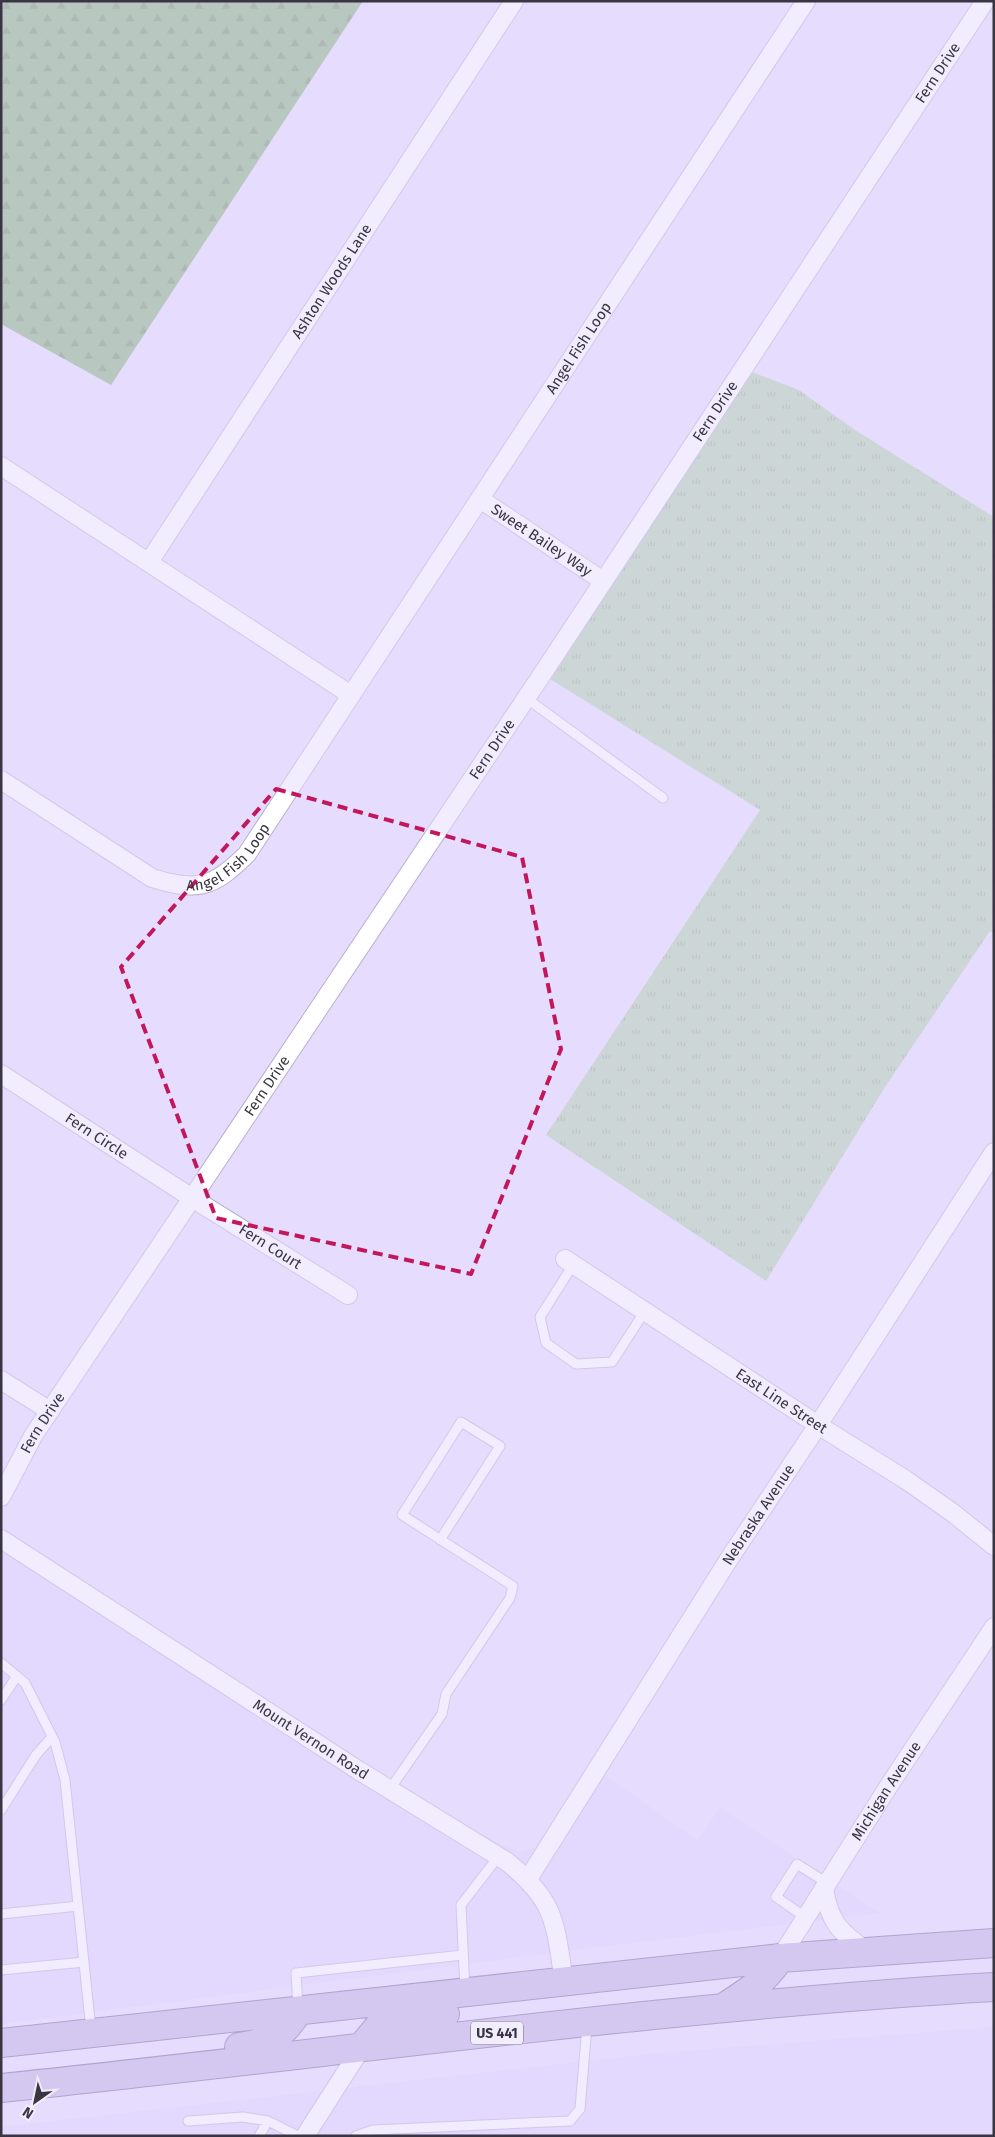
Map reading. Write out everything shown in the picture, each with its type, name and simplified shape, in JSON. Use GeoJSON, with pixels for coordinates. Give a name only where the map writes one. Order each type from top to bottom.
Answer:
{"type":"FeatureCollection","features":[{"type":"Feature","properties":{"kind":"main road"},"geometry":{"type":"LineString","coordinates":[[1,2043],[780,1958],[994,1943]]}},
{"type":"Feature","properties":{"kind":"main road"},"geometry":{"type":"LineString","coordinates":[[720,2009],[754,1988],[767,1976],[780,1958]]}},
{"type":"Feature","properties":{"kind":"main road"},"geometry":{"type":"LineString","coordinates":[[362,2047],[379,2026],[395,2020],[523,2005],[559,1982]]}},
{"type":"Feature","properties":{"kind":"main road","name":"US 441"},"geometry":{"type":"LineString","coordinates":[[1,2088],[720,2009],[893,1993],[994,1987]]}},
{"type":"Feature","properties":{"kind":"main road"},"geometry":{"type":"LineString","coordinates":[[57,2082],[81,2069],[128,2059],[242,2046],[273,2039],[286,2030],[298,2011]]}},
{"type":"Feature","properties":{"kind":"street","name":"Ashton Woods Lane"},"geometry":{"type":"LineString","coordinates":[[149,562],[514,1]]}},
{"type":"Feature","properties":{"kind":"street","name":"Angel Fish Loop"},"geometry":{"type":"LineString","coordinates":[[1,780],[152,878],[178,886],[205,884],[229,872],[247,854],[806,1]]}},
{"type":"Feature","properties":{"kind":"street","name":"Fern Drive"},"geometry":{"type":"LineString","coordinates":[[1,1497],[33,1436],[604,581],[985,1]]}},
{"type":"Feature","properties":{"kind":"street"},"geometry":{"type":"LineString","coordinates":[[1,466],[351,695]]}},
{"type":"Feature","properties":{"kind":"street","name":"Sweet Bailey Way"},"geometry":{"type":"LineString","coordinates":[[480,499],[604,581]]}},
{"type":"Feature","properties":{"kind":"street","name":"Fern Circle"},"geometry":{"type":"LineString","coordinates":[[1,1074],[192,1198]]}},
{"type":"Feature","properties":{"kind":"street","name":"Nebraska Avenue"},"geometry":{"type":"LineString","coordinates":[[528,1879],[729,1559],[994,1152]]}},
{"type":"Feature","properties":{"kind":"street","name":"Fern Court"},"geometry":{"type":"LineString","coordinates":[[192,1198],[348,1295]]}},
{"type":"Feature","properties":{"kind":"street","name":"East Line Street"},"geometry":{"type":"LineString","coordinates":[[569,1262],[818,1425],[906,1480],[953,1513],[994,1546]]}},
{"type":"Feature","properties":{"kind":"street"},"geometry":{"type":"LineString","coordinates":[[1,1380],[50,1411]]}},
{"type":"Feature","properties":{"kind":"street","name":"Mount Vernon Road"},"geometry":{"type":"LineString","coordinates":[[1,1539],[390,1789],[498,1856],[528,1879],[544,1899],[557,1931],[559,1982]]}},
{"type":"Feature","properties":{"kind":"street","name":"Michigan Avenue"},"geometry":{"type":"LineString","coordinates":[[780,1958],[994,1627]]}},
{"type":"Feature","properties":{"kind":"street"},"geometry":{"type":"LineString","coordinates":[[826,1885],[827,1906],[835,1924],[847,1937],[867,1951]]}},
{"type":"Feature","properties":{"kind":"street"},"geometry":{"type":"LineString","coordinates":[[305,2136],[362,2047]]}},
{"type":"Feature","properties":{"kind":"lane"},"geometry":{"type":"LineString","coordinates":[[526,698],[663,798]]}},
{"type":"Feature","properties":{"kind":"lane"},"geometry":{"type":"LineString","coordinates":[[569,1262],[540,1317],[546,1343],[576,1364],[612,1362],[644,1312]]}},
{"type":"Feature","properties":{"kind":"lane"},"geometry":{"type":"LineString","coordinates":[[390,1789],[442,1714],[446,1694],[510,1598],[513,1586],[440,1540],[402,1515],[461,1422],[500,1446],[440,1540]]}},
{"type":"Feature","properties":{"kind":"lane"},"geometry":{"type":"LineString","coordinates":[[1,1663],[25,1683],[52,1737],[65,1780],[91,2033]]}},
{"type":"Feature","properties":{"kind":"lane"},"geometry":{"type":"LineString","coordinates":[[1,1700],[16,1676]]}},
{"type":"Feature","properties":{"kind":"lane"},"geometry":{"type":"LineString","coordinates":[[1,1810],[36,1755],[52,1737]]}},
{"type":"Feature","properties":{"kind":"lane"},"geometry":{"type":"LineString","coordinates":[[466,1992],[461,1905],[498,1856]]}},
{"type":"Feature","properties":{"kind":"lane"},"geometry":{"type":"LineString","coordinates":[[805,1918],[776,1896],[797,1864],[826,1885]]}},
{"type":"Feature","properties":{"kind":"lane"},"geometry":{"type":"LineString","coordinates":[[1,1914],[78,1906]]}},
{"type":"Feature","properties":{"kind":"lane"},"geometry":{"type":"LineString","coordinates":[[298,2011],[296,1974],[464,1955]]}},
{"type":"Feature","properties":{"kind":"lane"},"geometry":{"type":"LineString","coordinates":[[1,1970],[84,1962]]}},
{"type":"Feature","properties":{"kind":"lane"},"geometry":{"type":"LineString","coordinates":[[356,2136],[372,2130],[431,2132],[570,2121],[580,2109],[587,2023]]}},
{"type":"Feature","properties":{"kind":"lane"},"geometry":{"type":"LineString","coordinates":[[188,2121],[243,2117],[268,2121],[298,2136]]}},
{"type":"Feature","properties":{"kind":"lane"},"geometry":{"type":"LineString","coordinates":[[259,2136],[268,2121]]}},
{"type":"Feature","properties":{"kind":"highlighted area"},"geometry":{"type":"Polygon","coordinates":[[[276,789],[522,857],[561,1049],[471,1274],[216,1218],[121,967],[276,789]]]}},
{"type":"Feature","properties":{"kind":"shaded area"},"geometry":{"type":"Polygon","coordinates":[[[1,1537],[180,1651],[486,1839],[520,1852],[544,1845],[598,1771],[698,1840],[720,1808],[879,1913],[573,1950],[1,2024],[1,1537]]]}},
{"type":"Feature","properties":{"kind":"shaded area"},"geometry":{"type":"Polygon","coordinates":[[[994,2027],[994,2136],[1,2136],[1,2127],[660,2053],[994,2027]]]}},
{"type":"Feature","properties":{"kind":"green space"},"geometry":{"type":"Polygon","coordinates":[[[1,1],[363,1],[111,385],[1,324],[1,1]]]}},
{"type":"Feature","properties":{"kind":"green space"},"geometry":{"type":"Polygon","coordinates":[[[744,369],[799,390],[855,430],[994,517],[994,933],[990,931],[885,1087],[766,1281],[546,1135],[760,810],[547,677],[744,369]]]}}]}
